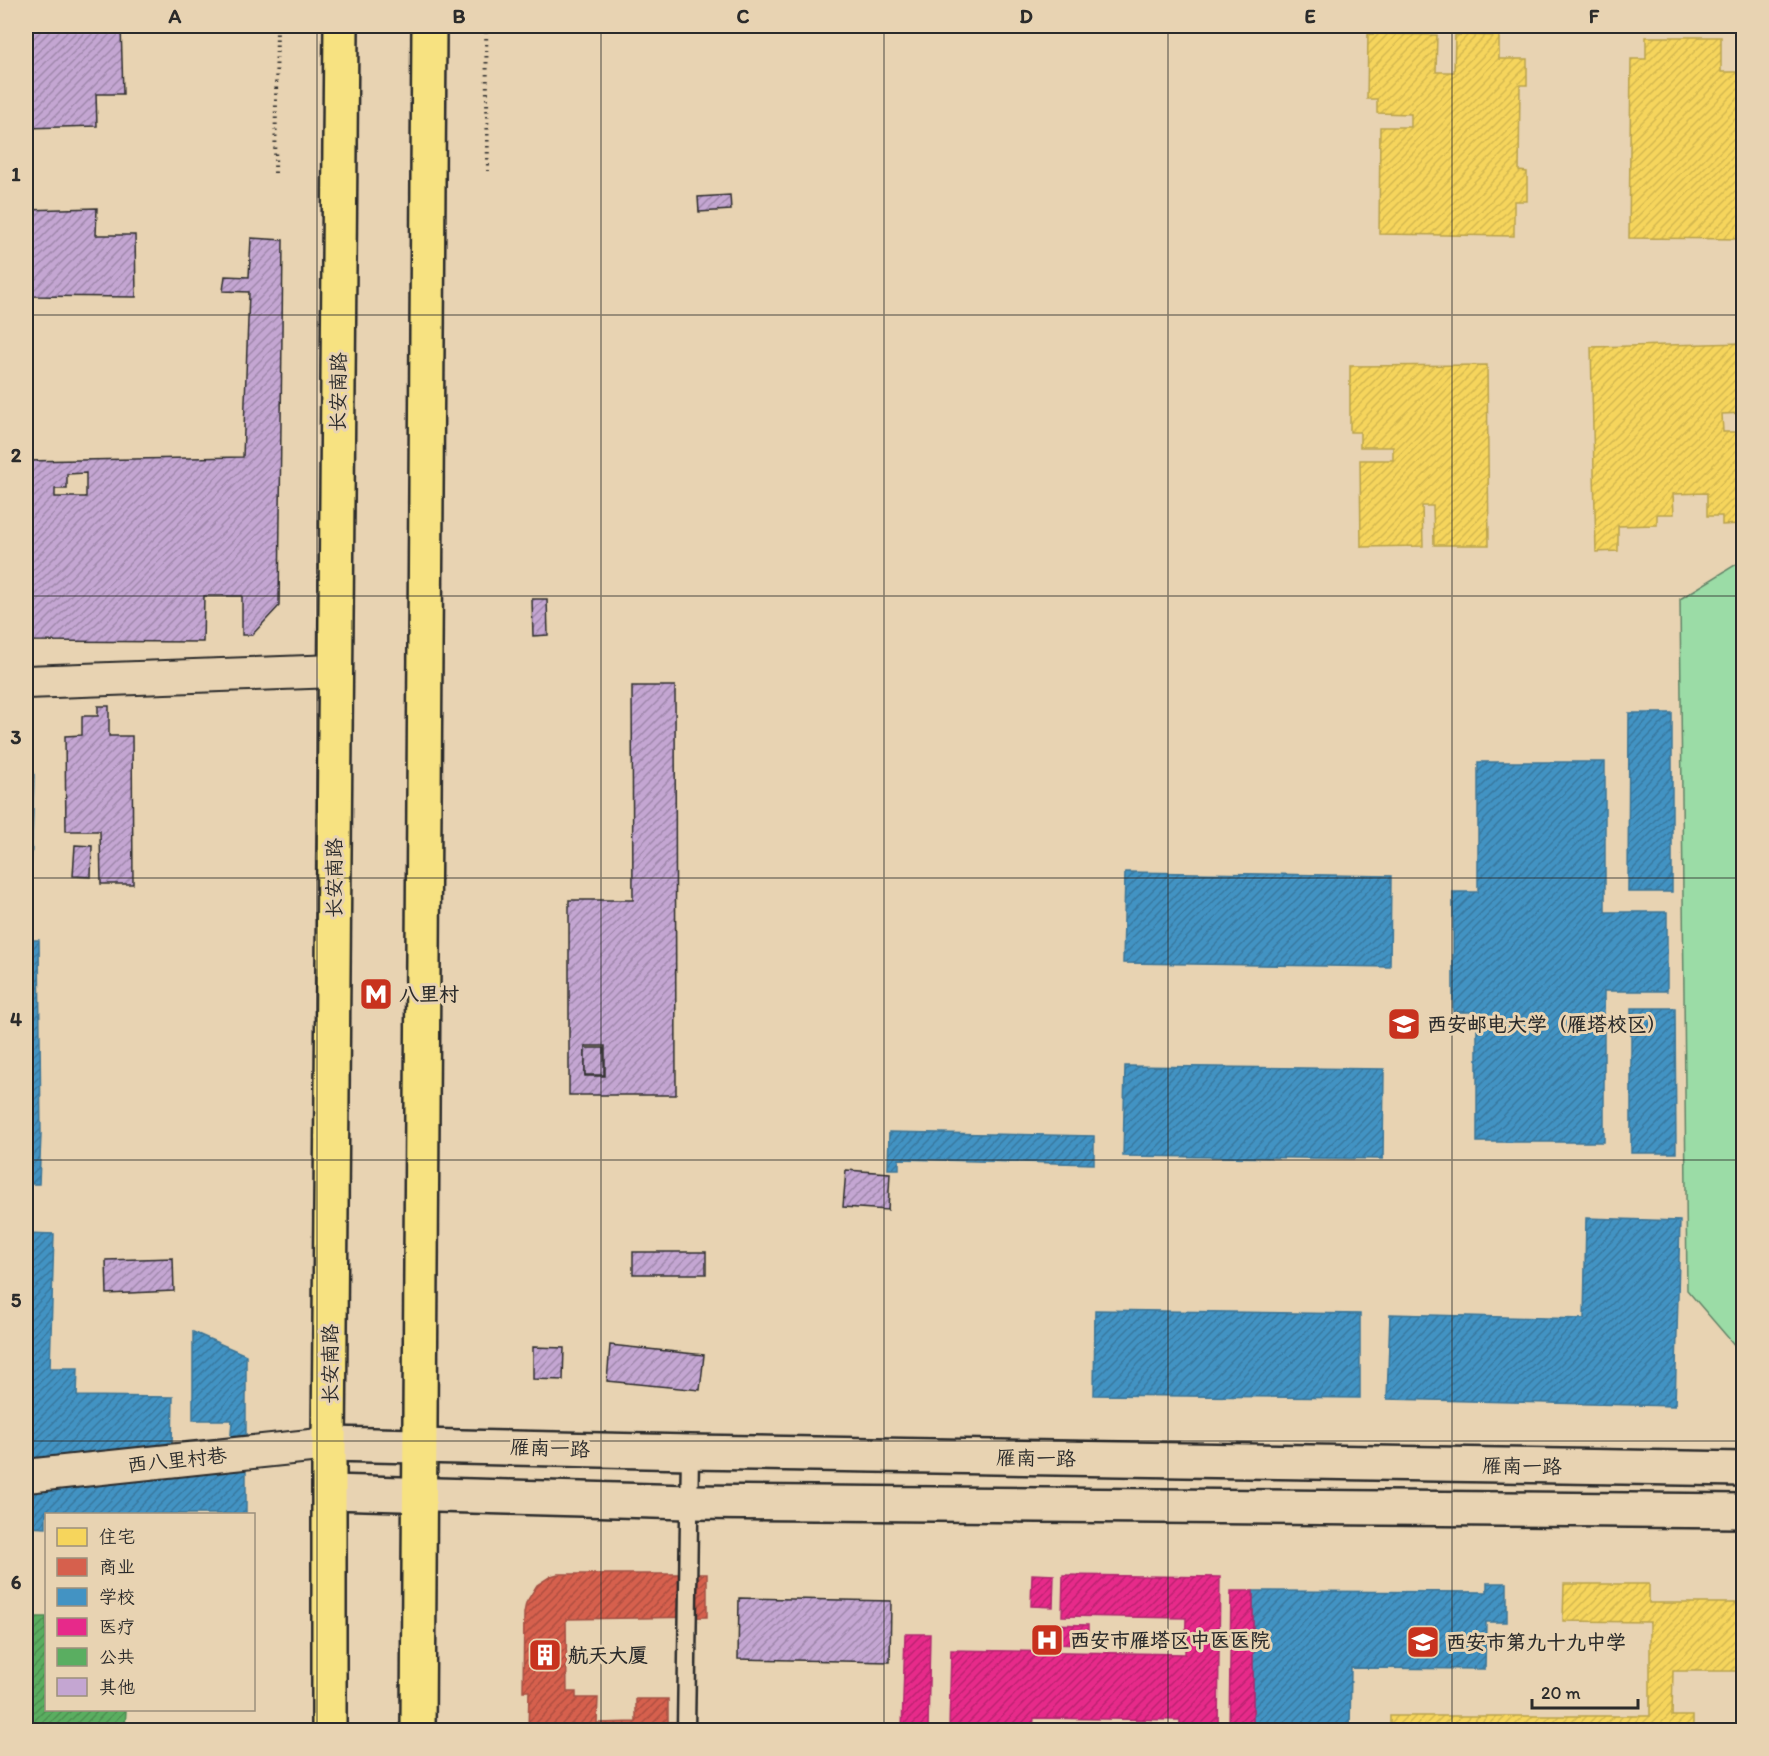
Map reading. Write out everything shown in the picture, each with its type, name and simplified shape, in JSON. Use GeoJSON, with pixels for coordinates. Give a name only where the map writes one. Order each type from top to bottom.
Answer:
{"type":"FeatureCollection","features":[{"type":"Feature","properties":{"kind":"main road","name":"长安南路"},"geometry":{"type":"LineString","coordinates":[[329,1731],[329,1444],[341,26]]}},
{"type":"Feature","properties":{"kind":"main road"},"geometry":{"type":"LineString","coordinates":[[418,1731],[429,26]]}},
{"type":"Feature","properties":{"kind":"main road","name":"雁南一路"},"geometry":{"type":"LineString","coordinates":[[329,1444],[1743,1469]]}},
{"type":"Feature","properties":{"kind":"main road"},"geometry":{"type":"LineString","coordinates":[[330,1492],[689,1502],[1743,1511]]}},
{"type":"Feature","properties":{"kind":"street"},"geometry":{"type":"LineString","coordinates":[[26,682],[336,670]]}},
{"type":"Feature","properties":{"kind":"street","name":"西八里村巷"},"geometry":{"type":"LineString","coordinates":[[26,1476],[329,1444]]}},
{"type":"Feature","properties":{"kind":"lane"},"geometry":{"type":"LineString","coordinates":[[686,1731],[690,1452]]}},
{"type":"Feature","properties":{"kind":"path"},"geometry":{"type":"LineString","coordinates":[[274,172],[277,26]]}},
{"type":"Feature","properties":{"kind":"path"},"geometry":{"type":"LineString","coordinates":[[486,26],[488,171]]}},
{"type":"Feature","properties":{"kind":"green space"},"geometry":{"type":"Polygon","coordinates":[[[1743,560],[1743,1355],[1687,1290],[1680,599],[1743,560]]]}},
{"type":"Feature","properties":{"kind":"building: 住宅"},"geometry":{"type":"Polygon","coordinates":[[[1368,34],[1437,35],[1436,72],[1454,72],[1455,35],[1499,36],[1499,59],[1527,59],[1527,85],[1520,85],[1519,171],[1527,172],[1527,201],[1514,201],[1514,236],[1379,234],[1380,127],[1411,127],[1411,114],[1377,113],[1377,99],[1367,99],[1368,34]]]}},
{"type":"Feature","properties":{"kind":"building: 住宅"},"geometry":{"type":"Polygon","coordinates":[[[1738,36],[1744,36],[1744,239],[1629,238],[1631,59],[1646,59],[1646,37],[1721,37],[1721,72],[1738,72],[1738,36]]]}},
{"type":"Feature","properties":{"kind":"building: 住宅"},"geometry":{"type":"Polygon","coordinates":[[[1744,343],[1744,413],[1722,414],[1723,432],[1744,432],[1744,488],[1740,488],[1741,524],[1722,525],[1722,516],[1707,516],[1707,493],[1673,494],[1674,514],[1657,514],[1657,525],[1618,526],[1618,551],[1596,552],[1591,347],[1744,343]]]}},
{"type":"Feature","properties":{"kind":"building: 住宅"},"geometry":{"type":"Polygon","coordinates":[[[1487,365],[1489,545],[1434,545],[1433,506],[1422,506],[1423,546],[1361,547],[1360,460],[1393,460],[1393,447],[1360,447],[1360,432],[1350,432],[1350,366],[1487,365]]]}},
{"type":"Feature","properties":{"kind":"building: 住宅"},"geometry":{"type":"Polygon","coordinates":[[[1564,1584],[1649,1584],[1649,1603],[1744,1603],[1744,1671],[1673,1671],[1672,1716],[1693,1716],[1693,1730],[1390,1730],[1390,1716],[1650,1716],[1650,1622],[1563,1621],[1564,1584]]]}},
{"type":"Feature","properties":{"kind":"building: 商业","name":"航天大厦"},"geometry":{"type":"Polygon","coordinates":[[[558,1574],[707,1574],[707,1617],[566,1619],[567,1692],[576,1692],[576,1698],[598,1698],[597,1723],[636,1722],[636,1699],[668,1699],[668,1722],[675,1722],[675,1730],[528,1730],[529,1691],[523,1691],[524,1613],[526,1603],[537,1585],[558,1574]]]}},
{"type":"Feature","properties":{"kind":"building: 学校"},"geometry":{"type":"Polygon","coordinates":[[[1629,713],[1672,713],[1672,892],[1628,892],[1629,713]]]}},
{"type":"Feature","properties":{"kind":"building: 学校"},"geometry":{"type":"Polygon","coordinates":[[[1478,762],[1605,762],[1605,912],[1667,912],[1667,991],[1604,991],[1604,1142],[1477,1142],[1477,1012],[1453,1012],[1453,892],[1478,892],[1478,762]]]}},
{"type":"Feature","properties":{"kind":"building: 学校"},"geometry":{"type":"Polygon","coordinates":[[[26,773],[34,773],[31,875],[26,875],[26,773]]]}},
{"type":"Feature","properties":{"kind":"building: 学校"},"geometry":{"type":"Polygon","coordinates":[[[1125,872],[1391,876],[1390,967],[1123,963],[1125,872]]]}},
{"type":"Feature","properties":{"kind":"building: 学校"},"geometry":{"type":"Polygon","coordinates":[[[26,940],[39,940],[41,1134],[39,1184],[26,1184],[26,940]]]}},
{"type":"Feature","properties":{"kind":"building: 学校"},"geometry":{"type":"Polygon","coordinates":[[[1631,1008],[1675,1008],[1676,1153],[1631,1153],[1631,1008]]]}},
{"type":"Feature","properties":{"kind":"building: 学校"},"geometry":{"type":"Polygon","coordinates":[[[1125,1066],[1384,1069],[1383,1159],[1123,1156],[1125,1066]]]}},
{"type":"Feature","properties":{"kind":"building: 学校"},"geometry":{"type":"Polygon","coordinates":[[[889,1132],[1094,1136],[1094,1164],[899,1159],[899,1169],[888,1169],[889,1132]]]}},
{"type":"Feature","properties":{"kind":"building: 学校"},"geometry":{"type":"Polygon","coordinates":[[[1586,1218],[1680,1221],[1675,1406],[1387,1399],[1390,1314],[1584,1319],[1586,1218]]]}},
{"type":"Feature","properties":{"kind":"building: 学校"},"geometry":{"type":"Polygon","coordinates":[[[26,1233],[54,1234],[50,1368],[78,1368],[77,1396],[173,1397],[172,1445],[230,1447],[232,1420],[193,1420],[193,1332],[246,1355],[246,1513],[45,1513],[45,1528],[27,1527],[29,1509],[26,1509],[26,1233]]]}},
{"type":"Feature","properties":{"kind":"building: 学校"},"geometry":{"type":"Polygon","coordinates":[[[1095,1310],[1360,1314],[1360,1398],[1094,1395],[1095,1310]]]}},
{"type":"Feature","properties":{"kind":"building: 学校"},"geometry":{"type":"Polygon","coordinates":[[[1487,1583],[1507,1583],[1507,1622],[1486,1622],[1485,1669],[1351,1668],[1350,1730],[1253,1730],[1253,1591],[1487,1592],[1487,1583]]]}},
{"type":"Feature","properties":{"kind":"building: 医疗"},"geometry":{"type":"Polygon","coordinates":[[[1032,1574],[1054,1575],[1053,1607],[1031,1606],[1032,1574]]]}},
{"type":"Feature","properties":{"kind":"building: 医疗"},"geometry":{"type":"Polygon","coordinates":[[[1063,1575],[1220,1577],[1218,1730],[1180,1730],[1180,1720],[1034,1718],[1033,1730],[949,1730],[951,1650],[1185,1654],[1186,1618],[1062,1616],[1063,1575]]]}},
{"type":"Feature","properties":{"kind":"building: 医疗"},"geometry":{"type":"Polygon","coordinates":[[[1231,1591],[1253,1591],[1253,1730],[1229,1730],[1231,1591]]]}},
{"type":"Feature","properties":{"kind":"building: 医疗"},"geometry":{"type":"Polygon","coordinates":[[[1047,1624],[1088,1625],[1088,1645],[1046,1644],[1047,1624]]]}},
{"type":"Feature","properties":{"kind":"building: 医疗"},"geometry":{"type":"Polygon","coordinates":[[[905,1634],[930,1634],[928,1730],[902,1730],[905,1634]]]}},
{"type":"Feature","properties":{"kind":"building: 公共"},"geometry":{"type":"Polygon","coordinates":[[[26,1617],[45,1617],[45,1711],[126,1711],[125,1730],[26,1730],[26,1617]]]}},
{"type":"Feature","properties":{"kind":"building: 其他"},"geometry":{"type":"Polygon","coordinates":[[[26,26],[121,26],[123,94],[96,94],[97,126],[26,128],[26,26]]]}},
{"type":"Feature","properties":{"kind":"building: 其他"},"geometry":{"type":"Polygon","coordinates":[[[730,195],[731,210],[699,212],[698,197],[730,195]]]}},
{"type":"Feature","properties":{"kind":"building: 其他"},"geometry":{"type":"Polygon","coordinates":[[[97,208],[96,235],[135,235],[136,297],[26,296],[26,210],[97,208]]]}},
{"type":"Feature","properties":{"kind":"building: 其他"},"geometry":{"type":"Polygon","coordinates":[[[251,238],[283,240],[279,606],[252,635],[242,635],[242,596],[204,596],[203,642],[26,641],[26,461],[243,457],[249,292],[223,291],[225,276],[249,277],[251,238]],[[86,473],[67,474],[67,489],[55,489],[55,497],[86,497],[86,473]]]}},
{"type":"Feature","properties":{"kind":"building: 其他"},"geometry":{"type":"Polygon","coordinates":[[[532,599],[547,599],[548,635],[533,636],[532,599]]]}},
{"type":"Feature","properties":{"kind":"building: 其他"},"geometry":{"type":"Polygon","coordinates":[[[632,686],[675,686],[676,1095],[569,1095],[569,900],[633,900],[632,686]],[[585,1046],[585,1076],[605,1076],[605,1046],[585,1046]]]}},
{"type":"Feature","properties":{"kind":"building: 其他"},"geometry":{"type":"Polygon","coordinates":[[[98,706],[109,706],[109,736],[132,736],[133,884],[101,884],[100,831],[66,831],[65,736],[82,735],[82,716],[98,716],[98,706]]]}},
{"type":"Feature","properties":{"kind":"building: 其他"},"geometry":{"type":"Polygon","coordinates":[[[75,845],[92,846],[91,877],[73,876],[75,845]]]}},
{"type":"Feature","properties":{"kind":"building: 其他"},"geometry":{"type":"Polygon","coordinates":[[[585,1048],[604,1048],[604,1075],[585,1075],[585,1048]]]}},
{"type":"Feature","properties":{"kind":"building: 其他"},"geometry":{"type":"Polygon","coordinates":[[[846,1170],[890,1173],[888,1210],[843,1207],[846,1170]]]}},
{"type":"Feature","properties":{"kind":"building: 其他"},"geometry":{"type":"Polygon","coordinates":[[[633,1252],[706,1252],[706,1274],[633,1274],[633,1252]]]}},
{"type":"Feature","properties":{"kind":"building: 其他"},"geometry":{"type":"Polygon","coordinates":[[[173,1258],[174,1291],[107,1294],[106,1260],[173,1258]]]}},
{"type":"Feature","properties":{"kind":"building: 其他"},"geometry":{"type":"Polygon","coordinates":[[[610,1345],[704,1355],[700,1390],[607,1381],[610,1345]]]}},
{"type":"Feature","properties":{"kind":"building: 其他"},"geometry":{"type":"Polygon","coordinates":[[[533,1347],[564,1348],[563,1380],[533,1379],[533,1347]]]}},
{"type":"Feature","properties":{"kind":"building: 其他"},"geometry":{"type":"Polygon","coordinates":[[[739,1598],[891,1601],[890,1662],[738,1659],[739,1598]]]}},
{"type":"Feature","properties":{"kind":"place","name":"八里村"},"geometry":{"type":"Point","coordinates":[376,994]}},
{"type":"Feature","properties":{"kind":"place","name":"西安邮电大学（雁塔校区）"},"geometry":{"type":"Point","coordinates":[1404,1024]}},
{"type":"Feature","properties":{"kind":"place","name":"西安市雁塔区中医医院"},"geometry":{"type":"Point","coordinates":[1047,1640]}},
{"type":"Feature","properties":{"kind":"place","name":"西安市第九十九中学"},"geometry":{"type":"Point","coordinates":[1423,1642]}},
{"type":"Feature","properties":{"kind":"place","name":"航天大厦"},"geometry":{"type":"Point","coordinates":[545,1655]}}]}
